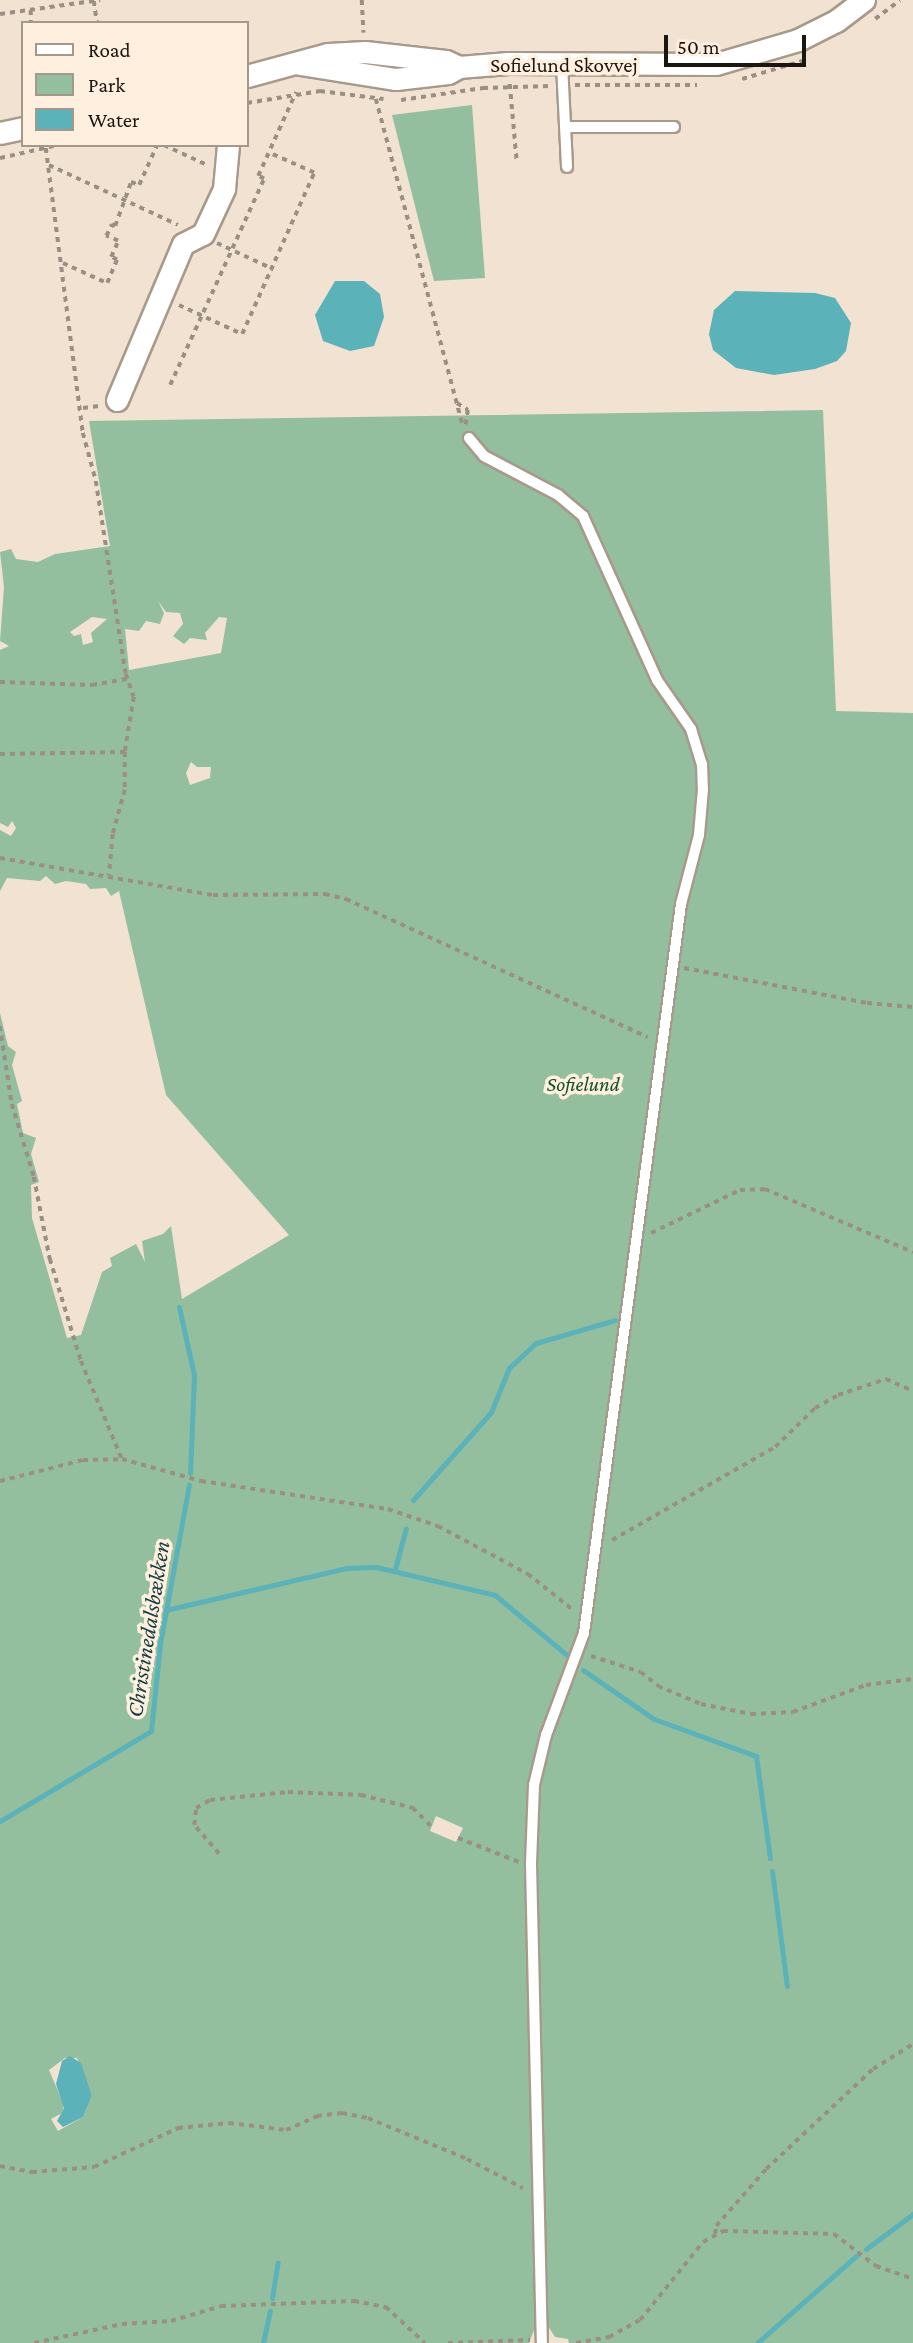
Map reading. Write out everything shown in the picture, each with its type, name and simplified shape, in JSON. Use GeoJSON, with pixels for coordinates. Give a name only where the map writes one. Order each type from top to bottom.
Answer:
{"type":"FeatureCollection","features":[{"type":"Feature","properties":{"kind":"street","name":"Sofielund Skovvej"},"geometry":{"type":"LineString","coordinates":[[300,64],[396,79],[448,73],[459,67],[508,63],[716,64],[797,40],[836,21],[864,0]]}},
{"type":"Feature","properties":{"kind":"street","name":"Sofielund Skovvej"},"geometry":{"type":"LineString","coordinates":[[248,76],[300,64],[328,54],[365,52],[446,61],[459,67]]}},
{"type":"Feature","properties":{"kind":"street"},"geometry":{"type":"LineString","coordinates":[[0,133],[21,128]]}},
{"type":"Feature","properties":{"kind":"street"},"geometry":{"type":"LineString","coordinates":[[117,400],[183,244],[200,236],[224,188],[228,147]]}},
{"type":"Feature","properties":{"kind":"lane"},"geometry":{"type":"LineString","coordinates":[[562,64],[567,167]]}},
{"type":"Feature","properties":{"kind":"lane"},"geometry":{"type":"LineString","coordinates":[[565,127],[674,127]]}},
{"type":"Feature","properties":{"kind":"lane"},"geometry":{"type":"LineString","coordinates":[[469,438],[484,456],[564,498],[583,516],[657,680],[697,743],[702,815],[684,883],[675,967],[587,1615],[580,1651],[536,1772],[531,1864],[542,2342]]}},
{"type":"Feature","properties":{"kind":"path"},"geometry":{"type":"LineString","coordinates":[[94,0],[97,21]]}},
{"type":"Feature","properties":{"kind":"path"},"geometry":{"type":"LineString","coordinates":[[0,14],[100,0]]}},
{"type":"Feature","properties":{"kind":"path"},"geometry":{"type":"LineString","coordinates":[[362,0],[365,52]]}},
{"type":"Feature","properties":{"kind":"path"},"geometry":{"type":"LineString","coordinates":[[31,10],[31,21]]}},
{"type":"Feature","properties":{"kind":"path"},"geometry":{"type":"LineString","coordinates":[[508,63],[517,162]]}},
{"type":"Feature","properties":{"kind":"path"},"geometry":{"type":"LineString","coordinates":[[371,76],[458,405],[466,406],[468,416]]}},
{"type":"Feature","properties":{"kind":"path"},"geometry":{"type":"LineString","coordinates":[[170,384],[264,179],[258,176],[296,92]]}},
{"type":"Feature","properties":{"kind":"path"},"geometry":{"type":"LineString","coordinates":[[0,158],[50,147]]}},
{"type":"Feature","properties":{"kind":"path"},"geometry":{"type":"LineString","coordinates":[[63,263],[107,283],[117,260],[111,257],[118,242],[106,236],[112,224],[115,226],[131,182],[139,186],[156,147]]}},
{"type":"Feature","properties":{"kind":"path"},"geometry":{"type":"LineString","coordinates":[[168,147],[225,174]]}},
{"type":"Feature","properties":{"kind":"path"},"geometry":{"type":"LineString","coordinates":[[46,148],[83,408],[83,432],[101,504],[127,679],[134,697],[125,752],[125,790],[113,834],[109,876]]}},
{"type":"Feature","properties":{"kind":"path"},"geometry":{"type":"LineString","coordinates":[[161,296],[242,334],[314,173],[269,153]]}},
{"type":"Feature","properties":{"kind":"path"},"geometry":{"type":"LineString","coordinates":[[49,165],[272,268]]}},
{"type":"Feature","properties":{"kind":"path"},"geometry":{"type":"LineString","coordinates":[[83,408],[92,407]]}},
{"type":"Feature","properties":{"kind":"path"},"geometry":{"type":"LineString","coordinates":[[0,682],[92,685],[127,679]]}},
{"type":"Feature","properties":{"kind":"path"},"geometry":{"type":"LineString","coordinates":[[0,754],[125,752]]}},
{"type":"Feature","properties":{"kind":"path"},"geometry":{"type":"LineString","coordinates":[[0,858],[213,895],[325,894],[346,899],[664,1042]]}},
{"type":"Feature","properties":{"kind":"path"},"geometry":{"type":"LineString","coordinates":[[675,967],[867,1003],[913,1007]]}},
{"type":"Feature","properties":{"kind":"path"},"geometry":{"type":"LineString","coordinates":[[0,1026],[15,1119],[73,1337],[122,1459]]}},
{"type":"Feature","properties":{"kind":"path"},"geometry":{"type":"LineString","coordinates":[[637,1240],[740,1190],[765,1189],[913,1252]]}},
{"type":"Feature","properties":{"kind":"path"},"geometry":{"type":"LineString","coordinates":[[596,1549],[775,1447],[816,1408],[838,1395],[886,1379],[913,1391]]}},
{"type":"Feature","properties":{"kind":"path"},"geometry":{"type":"LineString","coordinates":[[0,1481],[83,1460],[122,1459],[201,1481],[402,1512],[528,1574],[570,1608],[587,1615]]}},
{"type":"Feature","properties":{"kind":"path"},"geometry":{"type":"LineString","coordinates":[[580,1651],[641,1672],[658,1686],[701,1704],[751,1714],[793,1712],[866,1685],[913,1679]]}},
{"type":"Feature","properties":{"kind":"path"},"geometry":{"type":"LineString","coordinates":[[219,1854],[194,1825],[196,1808],[210,1800],[288,1792],[361,1796],[413,1808],[432,1826]]}},
{"type":"Feature","properties":{"kind":"path"},"geometry":{"type":"LineString","coordinates":[[460,1839],[531,1864]]}},
{"type":"Feature","properties":{"kind":"path"},"geometry":{"type":"LineString","coordinates":[[715,2234],[716,2226],[766,2169],[873,2069],[913,2044]]}},
{"type":"Feature","properties":{"kind":"path"},"geometry":{"type":"LineString","coordinates":[[0,2166],[32,2172],[94,2166],[178,2128],[229,2123],[286,2130],[317,2116],[342,2113],[368,2118],[467,2159],[504,2180],[540,2191]]}},
{"type":"Feature","properties":{"kind":"path"},"geometry":{"type":"LineString","coordinates":[[576,2343],[609,2337],[640,2320],[703,2242],[715,2234],[742,2230],[834,2234],[876,2266],[913,2279]]}},
{"type":"Feature","properties":{"kind":"path"},"geometry":{"type":"LineString","coordinates":[[34,2343],[122,2324],[171,2321],[221,2306],[354,2301],[386,2307],[425,2343]]}},
{"type":"Feature","properties":{"kind":"path"},"geometry":{"type":"LineString","coordinates":[[448,2343],[542,2342]]}},
{"type":"Feature","properties":{"kind":"green space"},"geometry":{"type":"Polygon","coordinates":[[[472,105],[485,278],[434,281],[392,115],[472,105]]]}},
{"type":"Feature","properties":{"kind":"green space","name":"Sofielund"},"geometry":{"type":"Polygon","coordinates":[[[823,410],[836,711],[913,713],[913,2343],[569,2343],[568,2339],[555,2337],[548,2326],[536,2325],[529,2343],[0,2343],[0,1013],[8,1046],[16,1052],[12,1065],[22,1101],[17,1104],[23,1133],[36,1138],[31,1154],[39,1182],[31,1185],[32,1218],[67,1338],[81,1335],[102,1272],[112,1266],[110,1258],[136,1244],[145,1262],[142,1241],[163,1234],[171,1226],[182,1299],[289,1235],[166,1095],[119,891],[111,896],[106,888],[90,889],[86,884],[66,881],[55,884],[46,876],[40,881],[7,878],[0,891],[0,830],[11,836],[16,828],[12,821],[8,827],[0,823],[0,650],[9,646],[0,641],[4,587],[0,552],[11,549],[16,559],[38,562],[55,554],[110,546],[89,421],[823,410]],[[158,601],[164,613],[160,624],[146,621],[139,631],[125,629],[129,670],[221,653],[227,618],[219,617],[205,633],[207,640],[190,638],[184,644],[173,636],[183,624],[180,613],[166,612],[158,601]],[[92,617],[70,632],[74,636],[81,634],[83,645],[93,642],[91,633],[107,619],[92,617]],[[191,762],[186,773],[190,785],[210,778],[211,767],[197,767],[191,762]],[[436,1816],[430,1831],[456,1842],[463,1828],[436,1816]],[[65,2058],[49,2070],[64,2105],[62,2113],[51,2119],[58,2131],[83,2117],[92,2096],[77,2058],[65,2058]]]}},
{"type":"Feature","properties":{"kind":"water"},"geometry":{"type":"Polygon","coordinates":[[[335,281],[364,281],[380,294],[384,317],[374,346],[350,351],[323,341],[315,315],[335,281]]]}},
{"type":"Feature","properties":{"kind":"water"},"geometry":{"type":"Polygon","coordinates":[[[735,291],[815,293],[835,298],[851,323],[846,351],[837,361],[815,369],[774,375],[736,368],[713,350],[709,334],[714,310],[735,291]]]}},
{"type":"Feature","properties":{"kind":"water"},"geometry":{"type":"Polygon","coordinates":[[[70,2056],[81,2063],[92,2096],[83,2117],[63,2127],[57,2121],[64,2108],[56,2084],[62,2061],[70,2056]]]}},
{"type":"Feature","properties":{"kind":"waterway","name":"Christinedalsbækken"},"geometry":{"type":"LineString","coordinates":[[179,1307],[194,1375],[190,1473]]}},
{"type":"Feature","properties":{"kind":"waterway"},"geometry":{"type":"LineString","coordinates":[[413,1500],[491,1412],[509,1368],[536,1343],[615,1320]]}},
{"type":"Feature","properties":{"kind":"waterway","name":"Christinedalsbækken"},"geometry":{"type":"LineString","coordinates":[[0,1821],[151,1731],[160,1644],[189,1485]]}},
{"type":"Feature","properties":{"kind":"waterway"},"geometry":{"type":"LineString","coordinates":[[395,1569],[406,1528]]}},
{"type":"Feature","properties":{"kind":"waterway"},"geometry":{"type":"LineString","coordinates":[[166,1610],[347,1568],[376,1567],[495,1595],[568,1656]]}},
{"type":"Feature","properties":{"kind":"waterway"},"geometry":{"type":"LineString","coordinates":[[583,1670],[654,1719],[756,1756],[770,1858]]}},
{"type":"Feature","properties":{"kind":"waterway"},"geometry":{"type":"LineString","coordinates":[[772,1871],[787,1986]]}},
{"type":"Feature","properties":{"kind":"waterway"},"geometry":{"type":"LineString","coordinates":[[866,2249],[913,2214]]}},
{"type":"Feature","properties":{"kind":"waterway"},"geometry":{"type":"LineString","coordinates":[[757,2343],[856,2256]]}},
{"type":"Feature","properties":{"kind":"waterway"},"geometry":{"type":"LineString","coordinates":[[272,2298],[278,2262]]}},
{"type":"Feature","properties":{"kind":"waterway"},"geometry":{"type":"LineString","coordinates":[[263,2343],[270,2311]]}}]}
